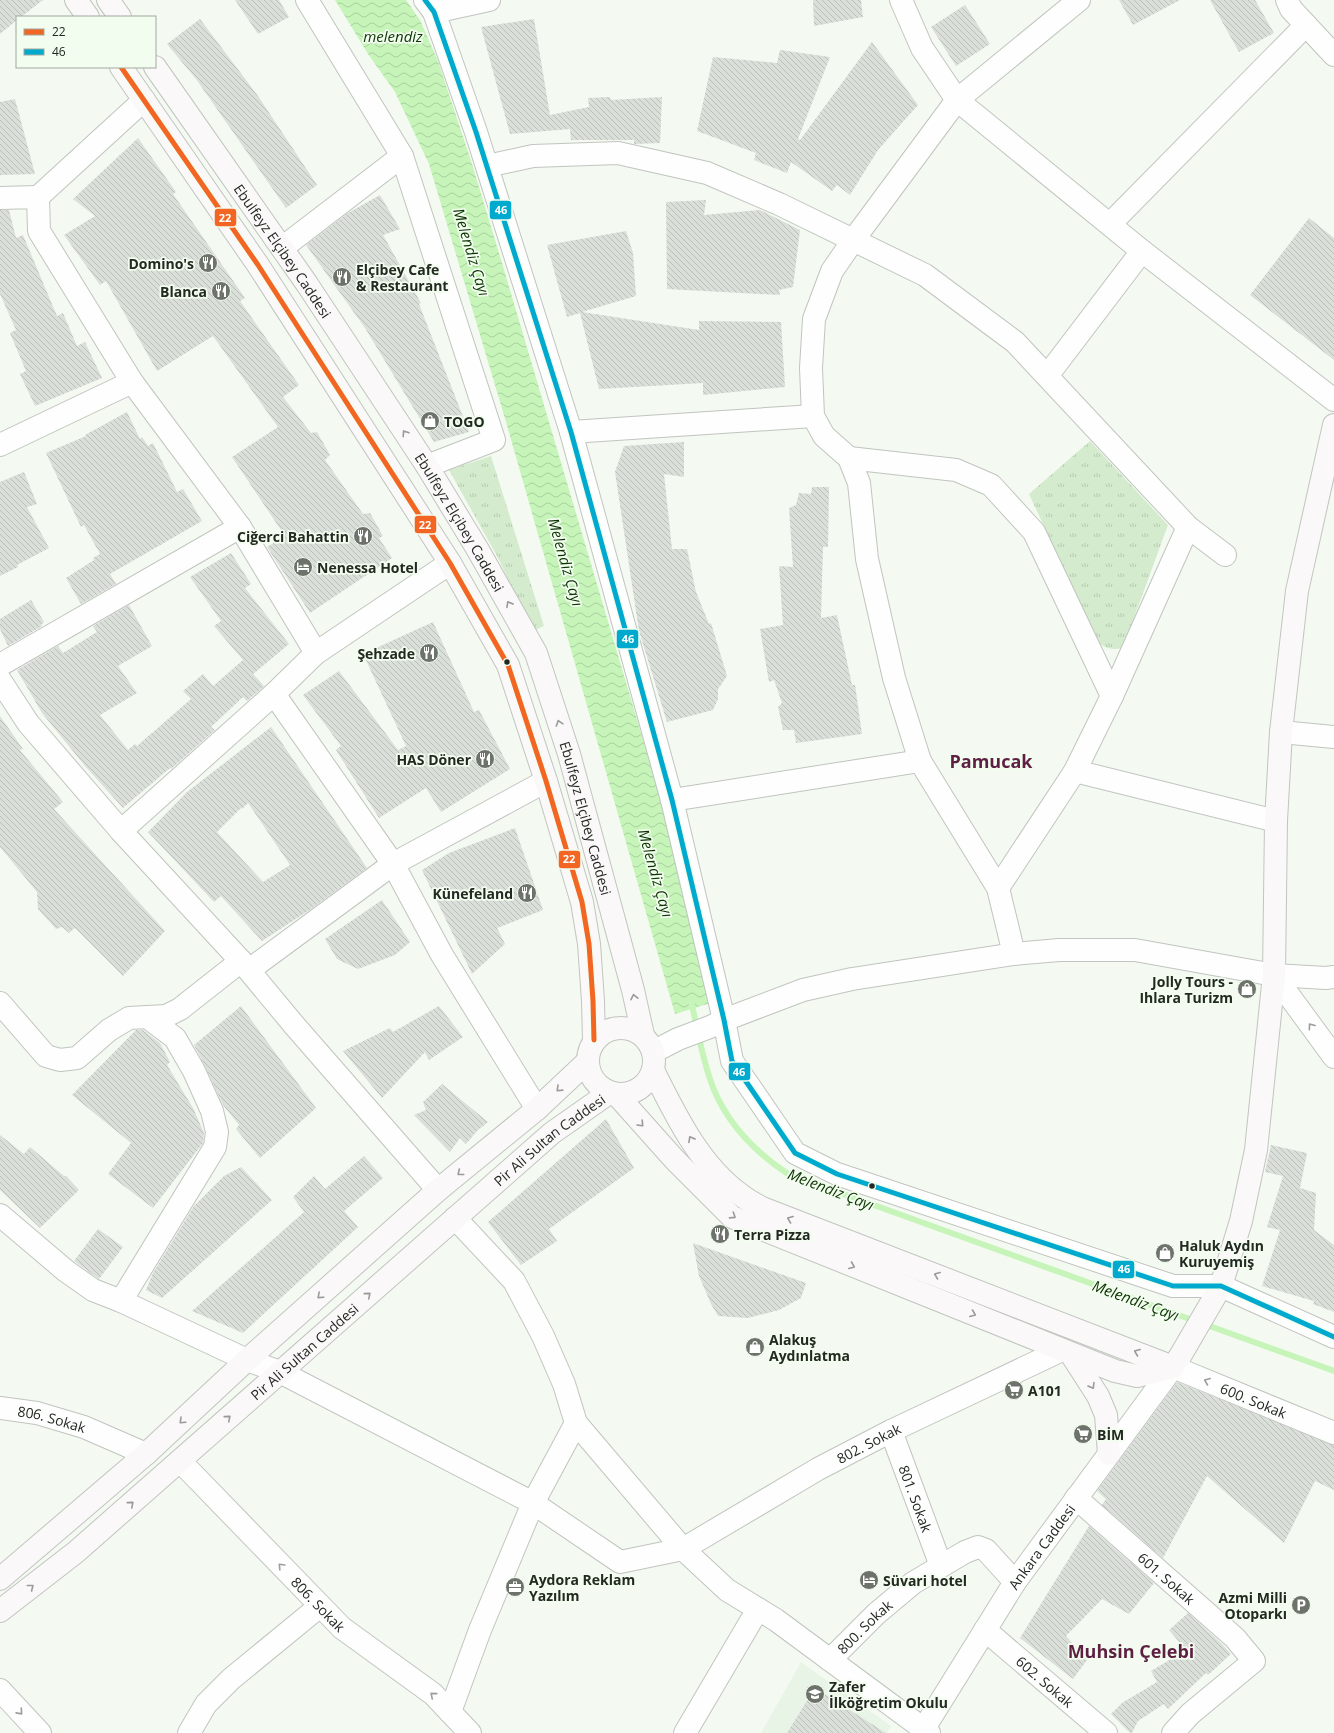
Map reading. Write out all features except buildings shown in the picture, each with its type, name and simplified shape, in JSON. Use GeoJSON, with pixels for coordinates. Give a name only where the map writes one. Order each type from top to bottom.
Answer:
{"type":"FeatureCollection","features":[{"type":"Feature","properties":{"kind":"main road"},"geometry":{"type":"LineString","coordinates":[[76,0],[87,16]]}},
{"type":"Feature","properties":{"kind":"main road"},"geometry":{"type":"LineString","coordinates":[[108,0],[119,16]]}},
{"type":"Feature","properties":{"kind":"main road","name":"Ebulfeyz Elçibey Caddesi"},"geometry":{"type":"LineString","coordinates":[[122,68],[258,265],[450,563],[508,665],[546,781],[582,902],[589,944],[594,1040]]}},
{"type":"Feature","properties":{"kind":"main road","name":"Ebulfeyz Elçibey Caddesi"},"geometry":{"type":"LineString","coordinates":[[156,68],[282,248],[427,466],[478,550],[536,653],[571,762],[650,1052],[696,1148],[721,1178],[740,1195],[762,1208],[1176,1363]]}},
{"type":"Feature","properties":{"kind":"main road"},"geometry":{"type":"LineString","coordinates":[[613,1093],[675,1160],[732,1217],[1116,1371],[1137,1376],[1176,1363],[1221,1286],[1241,1221],[1256,1150],[1274,975],[1276,821],[1281,732],[1297,591],[1334,425]]}},
{"type":"Feature","properties":{"kind":"main road"},"geometry":{"type":"LineString","coordinates":[[627,1027],[650,1052],[649,1080],[639,1089],[624,1094],[613,1093],[601,1088],[593,1080],[587,1062],[588,1051],[594,1040],[603,1032],[615,1028],[627,1027]]}},
{"type":"Feature","properties":{"kind":"main road"},"geometry":{"type":"LineString","coordinates":[[0,1579],[146,1454],[247,1360],[438,1190],[538,1109],[587,1062]]}},
{"type":"Feature","properties":{"kind":"main road","name":"Pir Ali Sultan Caddesi"},"geometry":{"type":"LineString","coordinates":[[0,1611],[76,1552],[552,1133],[613,1093]]}},
{"type":"Feature","properties":{"kind":"main road"},"geometry":{"type":"LineString","coordinates":[[1066,1352],[1098,1396],[1106,1415],[1109,1454]]}},
{"type":"Feature","properties":{"kind":"street"},"geometry":{"type":"LineString","coordinates":[[308,0],[402,156],[494,440],[427,466]]}},
{"type":"Feature","properties":{"kind":"street"},"geometry":{"type":"LineString","coordinates":[[489,0],[430,6],[476,132],[571,432],[672,800],[717,1023],[732,1061],[795,1153],[837,1174],[1174,1286],[1221,1286],[1334,1337]]}},
{"type":"Feature","properties":{"kind":"street"},"geometry":{"type":"LineString","coordinates":[[901,0],[922,48],[957,100],[1142,251],[1334,400]]}},
{"type":"Feature","properties":{"kind":"street"},"geometry":{"type":"LineString","coordinates":[[1014,954],[998,888],[920,761],[894,678],[870,574],[859,483],[850,458],[824,436],[812,416],[810,368],[814,319],[832,271],[854,239],[957,100],[1080,0]]}},
{"type":"Feature","properties":{"kind":"street"},"geometry":{"type":"LineString","coordinates":[[1287,0],[1291,9],[1334,54]]}},
{"type":"Feature","properties":{"kind":"street"},"geometry":{"type":"LineString","coordinates":[[1110,224],[1306,25]]}},
{"type":"Feature","properties":{"kind":"street"},"geometry":{"type":"LineString","coordinates":[[0,198],[38,197],[144,100]]}},
{"type":"Feature","properties":{"kind":"street"},"geometry":{"type":"LineString","coordinates":[[487,166],[533,156],[618,153],[707,173],[779,204],[854,239],[925,275],[1015,342],[1188,527],[1225,555]]}},
{"type":"Feature","properties":{"kind":"street"},"geometry":{"type":"LineString","coordinates":[[282,248],[402,156]]}},
{"type":"Feature","properties":{"kind":"street"},"geometry":{"type":"LineString","coordinates":[[38,197],[39,230],[132,382],[240,527],[316,654]]}},
{"type":"Feature","properties":{"kind":"street"},"geometry":{"type":"LineString","coordinates":[[1047,376],[1142,251]]}},
{"type":"Feature","properties":{"kind":"street"},"geometry":{"type":"LineString","coordinates":[[0,445],[132,382]]}},
{"type":"Feature","properties":{"kind":"street"},"geometry":{"type":"LineString","coordinates":[[571,432],[812,416]]}},
{"type":"Feature","properties":{"kind":"street"},"geometry":{"type":"LineString","coordinates":[[850,458],[956,470],[991,485],[1034,532],[1112,696]]}},
{"type":"Feature","properties":{"kind":"street"},"geometry":{"type":"LineString","coordinates":[[0,665],[240,527]]}},
{"type":"Feature","properties":{"kind":"street"},"geometry":{"type":"LineString","coordinates":[[998,888],[1075,771],[1112,696],[1188,527]]}},
{"type":"Feature","properties":{"kind":"street"},"geometry":{"type":"LineString","coordinates":[[121,831],[274,694],[316,654],[450,563]]}},
{"type":"Feature","properties":{"kind":"street"},"geometry":{"type":"LineString","coordinates":[[0,680],[28,723],[121,831],[245,965],[294,1025],[438,1190]]}},
{"type":"Feature","properties":{"kind":"street"},"geometry":{"type":"LineString","coordinates":[[274,694],[392,864],[442,955],[538,1109]]}},
{"type":"Feature","properties":{"kind":"street"},"geometry":{"type":"LineString","coordinates":[[1281,732],[1334,737]]}},
{"type":"Feature","properties":{"kind":"street"},"geometry":{"type":"LineString","coordinates":[[672,800],[920,761]]}},
{"type":"Feature","properties":{"kind":"street"},"geometry":{"type":"LineString","coordinates":[[1075,771],[1276,821]]}},
{"type":"Feature","properties":{"kind":"street"},"geometry":{"type":"LineString","coordinates":[[0,1003],[46,1056],[60,1060],[78,1058],[109,1030],[129,1018],[166,1016],[180,1009],[392,864],[546,781]]}},
{"type":"Feature","properties":{"kind":"street"},"geometry":{"type":"LineString","coordinates":[[650,1052],[717,1023],[803,990],[852,979],[1014,954],[1059,950],[1135,950],[1274,975],[1326,978],[1334,977]]}},
{"type":"Feature","properties":{"kind":"street"},"geometry":{"type":"LineString","coordinates":[[1274,975],[1334,1057]]}},
{"type":"Feature","properties":{"kind":"street"},"geometry":{"type":"LineString","coordinates":[[121,1302],[215,1148],[217,1132],[212,1111],[194,1071],[175,1038],[146,1017]]}},
{"type":"Feature","properties":{"kind":"street","name":"802. Sokak"},"geometry":{"type":"LineString","coordinates":[[0,1215],[66,1270],[93,1290],[247,1360],[280,1372],[533,1503],[620,1562],[683,1549],[818,1469],[891,1431],[1066,1352]]}},
{"type":"Feature","properties":{"kind":"street"},"geometry":{"type":"LineString","coordinates":[[455,1218],[514,1281],[543,1336],[564,1384],[576,1423],[683,1549],[727,1590],[776,1620],[924,1732]]}},
{"type":"Feature","properties":{"kind":"street","name":"600. Sokak"},"geometry":{"type":"LineString","coordinates":[[1176,1363],[1334,1433]]}},
{"type":"Feature","properties":{"kind":"street","name":"Ankara Caddesi"},"geometry":{"type":"LineString","coordinates":[[924,1732],[1015,1582],[1176,1363]]}},
{"type":"Feature","properties":{"kind":"street","name":"806. Sokak"},"geometry":{"type":"LineString","coordinates":[[0,1408],[37,1413],[84,1427],[146,1454]]}},
{"type":"Feature","properties":{"kind":"street"},"geometry":{"type":"LineString","coordinates":[[450,1712],[480,1630],[533,1503],[576,1423]]}},
{"type":"Feature","properties":{"kind":"street","name":"801. Sokak"},"geometry":{"type":"LineString","coordinates":[[891,1431],[942,1566]]}},
{"type":"Feature","properties":{"kind":"street","name":"806. Sokak"},"geometry":{"type":"LineString","coordinates":[[180,1461],[342,1628],[433,1694],[470,1733]]}},
{"type":"Feature","properties":{"kind":"street","name":"601. Sokak"},"geometry":{"type":"LineString","coordinates":[[1076,1498],[1230,1633],[1254,1661],[1190,1714],[1173,1733]]}},
{"type":"Feature","properties":{"kind":"street","name":"800. Sokak"},"geometry":{"type":"LineString","coordinates":[[830,1660],[876,1614],[913,1583],[965,1552],[978,1547],[986,1550],[1015,1582]]}},
{"type":"Feature","properties":{"kind":"street"},"geometry":{"type":"LineString","coordinates":[[189,1733],[206,1704],[231,1679],[320,1606]]}},
{"type":"Feature","properties":{"kind":"street"},"geometry":{"type":"LineString","coordinates":[[685,1733],[758,1609]]}},
{"type":"Feature","properties":{"kind":"street","name":"602. Sokak"},"geometry":{"type":"LineString","coordinates":[[985,1630],[1106,1733]]}},
{"type":"Feature","properties":{"kind":"street"},"geometry":{"type":"LineString","coordinates":[[0,1690],[40,1733]]}},
{"type":"Feature","properties":{"kind":"shaded area","name":"Zafer İlköğretim Okulu"},"geometry":{"type":"Polygon","coordinates":[[[801,1662],[891,1726],[887,1733],[761,1733],[801,1662]]]}},
{"type":"Feature","properties":{"kind":"green space"},"geometry":{"type":"Polygon","coordinates":[[[1090,441],[1168,525],[1123,648],[1119,649],[1106,647],[1097,641],[1029,494],[1090,441]]]}},
{"type":"Feature","properties":{"kind":"green space"},"geometry":{"type":"Polygon","coordinates":[[[491,456],[544,626],[533,631],[497,556],[449,470],[491,456]]]}},
{"type":"Feature","properties":{"kind":"water","name":"melendiz"},"geometry":{"type":"Polygon","coordinates":[[[335,0],[406,0],[420,20],[438,61],[473,167],[502,263],[720,1000],[675,1014],[506,422],[429,164],[395,92],[368,54],[335,0]]]}},
{"type":"Feature","properties":{"kind":"waterway","name":"Melendiz Çayı"},"geometry":{"type":"LineString","coordinates":[[691,1001],[706,1067],[722,1106],[730,1119],[751,1144],[788,1174],[1195,1321]]}},
{"type":"Feature","properties":{"kind":"waterway","name":"Melendiz Çayı"},"geometry":{"type":"LineString","coordinates":[[1204,1324],[1334,1371]]}},
{"type":"Feature","properties":{"kind":"transit line","name":"46"},"geometry":{"type":"LineString","coordinates":[[425,0],[434,12],[476,132],[571,432],[672,800],[724,1020],[732,1061],[795,1153],[837,1174],[1173,1286],[1221,1286],[1334,1337]]}},
{"type":"Feature","properties":{"kind":"transit line","name":"22"},"geometry":{"type":"LineString","coordinates":[[122,68],[258,265],[450,563],[508,665],[546,781],[582,902],[589,944],[594,1040]]}},
{"type":"Feature","properties":{"kind":"place","name":"Domino's"},"geometry":{"type":"Point","coordinates":[208,263]}},
{"type":"Feature","properties":{"kind":"place","name":"Elçibey Cafe & Restaurant"},"geometry":{"type":"Point","coordinates":[342,277]}},
{"type":"Feature","properties":{"kind":"place","name":"Blanca"},"geometry":{"type":"Point","coordinates":[221,291]}},
{"type":"Feature","properties":{"kind":"place","name":"TOGO"},"geometry":{"type":"Point","coordinates":[430,421]}},
{"type":"Feature","properties":{"kind":"place","name":"Ciğerci Bahattin"},"geometry":{"type":"Point","coordinates":[363,536]}},
{"type":"Feature","properties":{"kind":"place","name":"Nenessa Hotel"},"geometry":{"type":"Point","coordinates":[303,567]}},
{"type":"Feature","properties":{"kind":"place","name":"Şehzade"},"geometry":{"type":"Point","coordinates":[429,653]}},
{"type":"Feature","properties":{"kind":"place","name":"HAS Döner"},"geometry":{"type":"Point","coordinates":[485,759]}},
{"type":"Feature","properties":{"kind":"place","name":"Künefeland"},"geometry":{"type":"Point","coordinates":[527,893]}},
{"type":"Feature","properties":{"kind":"place","name":"Jolly Tours - Ihlara Turizm"},"geometry":{"type":"Point","coordinates":[1247,989]}},
{"type":"Feature","properties":{"kind":"place","name":"Terra Pizza"},"geometry":{"type":"Point","coordinates":[720,1234]}},
{"type":"Feature","properties":{"kind":"place","name":"Haluk Aydın Kuruyemiş"},"geometry":{"type":"Point","coordinates":[1165,1253]}},
{"type":"Feature","properties":{"kind":"place","name":"Alakuş Aydınlatma"},"geometry":{"type":"Point","coordinates":[755,1347]}},
{"type":"Feature","properties":{"kind":"place","name":"A101"},"geometry":{"type":"Point","coordinates":[1014,1390]}},
{"type":"Feature","properties":{"kind":"place","name":"BİM"},"geometry":{"type":"Point","coordinates":[1083,1434]}},
{"type":"Feature","properties":{"kind":"place","name":"Süvari hotel"},"geometry":{"type":"Point","coordinates":[869,1580]}},
{"type":"Feature","properties":{"kind":"place","name":"Aydora Reklam Yazılım"},"geometry":{"type":"Point","coordinates":[515,1587]}},
{"type":"Feature","properties":{"kind":"place","name":"Azmi Milli Otoparkı"},"geometry":{"type":"Point","coordinates":[1301,1605]}},
{"type":"Feature","properties":{"kind":"place","name":"Zafer İlköğretim Okulu"},"geometry":{"type":"Point","coordinates":[815,1694]}},
{"type":"Feature","properties":{"kind":"district","name":"Pamucak"},"geometry":{"type":"Point","coordinates":[991,761]}},
{"type":"Feature","properties":{"kind":"district","name":"Muhsin Çelebi"},"geometry":{"type":"Point","coordinates":[1131,1651]}}]}
